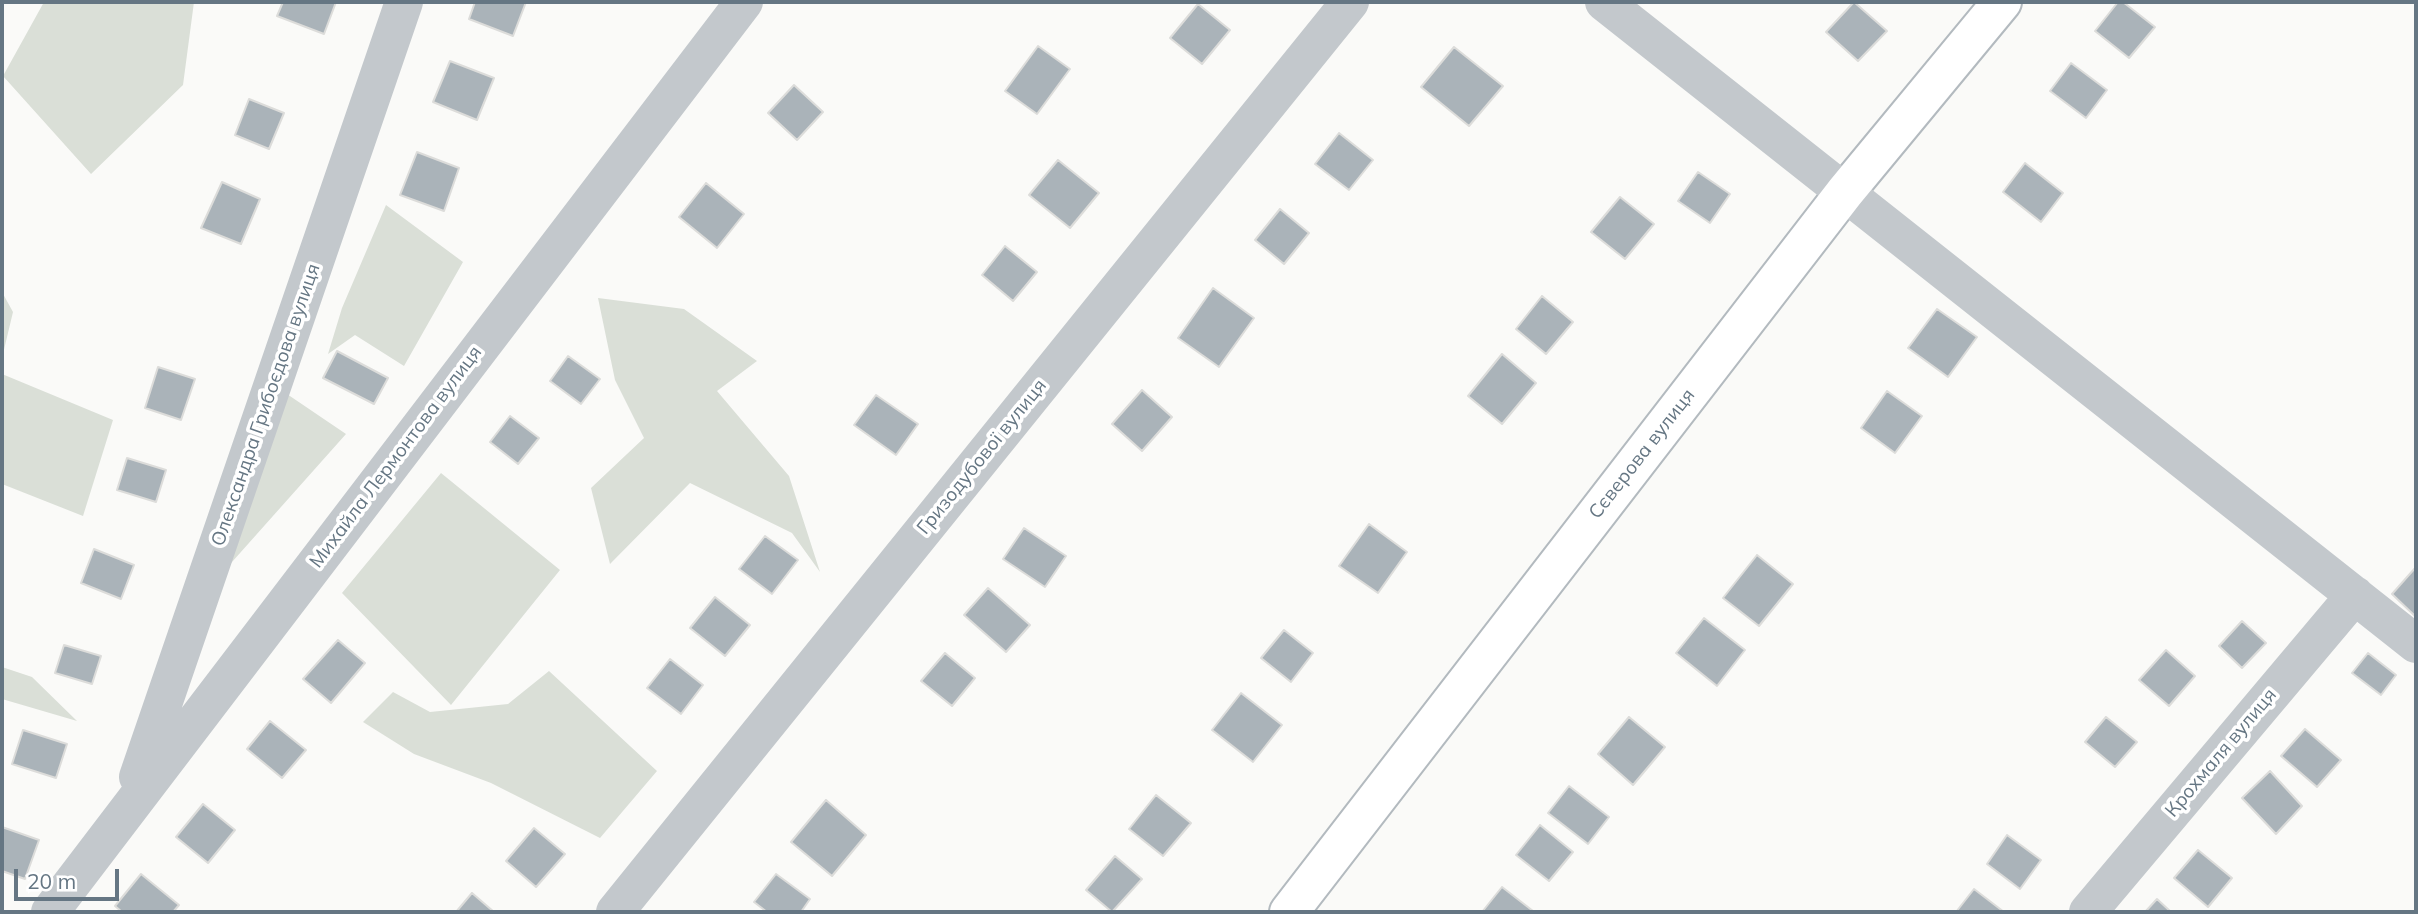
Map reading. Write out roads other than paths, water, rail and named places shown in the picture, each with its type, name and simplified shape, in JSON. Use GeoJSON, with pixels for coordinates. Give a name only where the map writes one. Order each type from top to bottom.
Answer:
{"type":"FeatureCollection","features":[{"type":"Feature","properties":{"kind":"main road","name":"Сєверова вулиця"},"geometry":{"type":"LineString","coordinates":[[1289,912],[1845,192],[2002,2]]}},
{"type":"Feature","properties":{"kind":"street","name":"Олександра Грибоєдова вулиця"},"geometry":{"type":"LineString","coordinates":[[127,809],[404,2]]}},
{"type":"Feature","properties":{"kind":"street","name":"Михайла Лермонтова вулиця"},"geometry":{"type":"LineString","coordinates":[[50,912],[744,2]]}},
{"type":"Feature","properties":{"kind":"street","name":"Гризодубової вулиця"},"geometry":{"type":"LineString","coordinates":[[615,912],[1350,2]]}},
{"type":"Feature","properties":{"kind":"street"},"geometry":{"type":"LineString","coordinates":[[1604,2],[2416,644]]}},
{"type":"Feature","properties":{"kind":"street","name":"Крохмаля вулиця"},"geometry":{"type":"LineString","coordinates":[[2088,912],[2355,595]]}}]}
